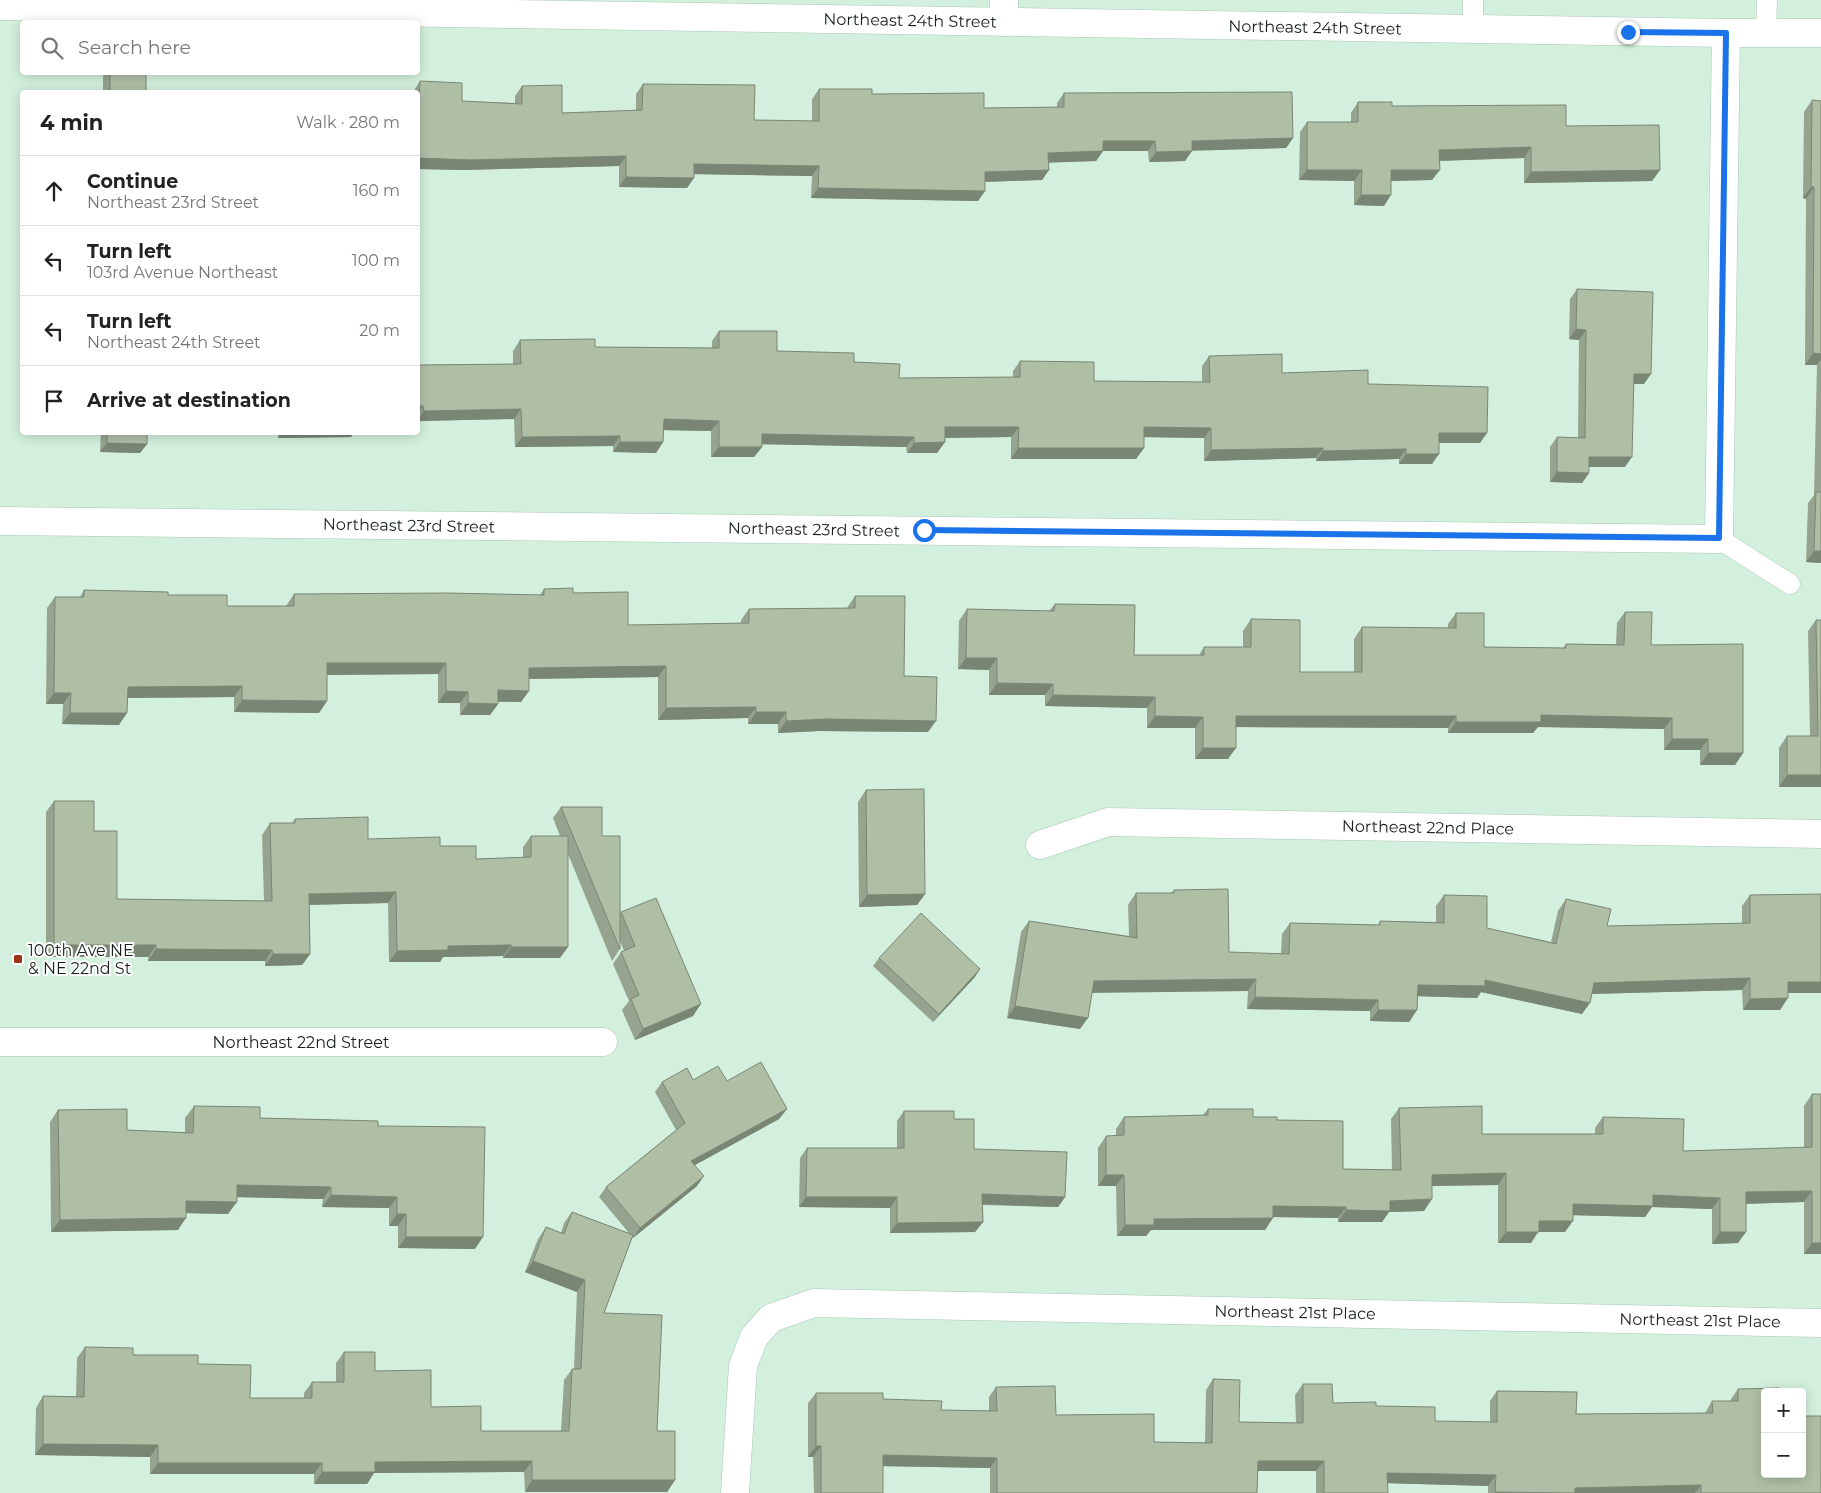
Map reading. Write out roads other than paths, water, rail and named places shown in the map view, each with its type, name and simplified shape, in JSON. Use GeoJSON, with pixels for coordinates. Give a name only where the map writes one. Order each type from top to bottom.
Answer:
{"type":"FeatureCollection","features":[{"type":"Feature","properties":{"kind":"street","name":"Northeast 24th Street"},"geometry":{"type":"LineString","coordinates":[[0,6],[505,5],[1004,11],[1473,29],[1821,33]]}},
{"type":"Feature","properties":{"kind":"street"},"geometry":{"type":"LineString","coordinates":[[1719,538],[1726,33]]}},
{"type":"Feature","properties":{"kind":"street","name":"Northeast 23rd Street"},"geometry":{"type":"LineString","coordinates":[[0,521],[1719,538]]}},
{"type":"Feature","properties":{"kind":"street","name":"Northeast 22nd Place"},"geometry":{"type":"LineString","coordinates":[[1040,845],[1108,822],[1821,834]]}},
{"type":"Feature","properties":{"kind":"street","name":"Northeast 22nd Street"},"geometry":{"type":"LineString","coordinates":[[0,1042],[603,1042]]}},
{"type":"Feature","properties":{"kind":"street","name":"Northeast 21st Place"},"geometry":{"type":"LineString","coordinates":[[735,1493],[742,1366],[754,1337],[771,1318],[814,1303],[1821,1323]]}},
{"type":"Feature","properties":{"kind":"lane"},"geometry":{"type":"LineString","coordinates":[[1473,0],[1473,29]]}},
{"type":"Feature","properties":{"kind":"lane"},"geometry":{"type":"LineString","coordinates":[[1766,33],[1767,0]]}},
{"type":"Feature","properties":{"kind":"lane"},"geometry":{"type":"LineString","coordinates":[[1719,538],[1790,584]]}},
{"type":"Feature","properties":{"kind":"place","name":"100th Ave NE & NE 22nd St"},"geometry":{"type":"Point","coordinates":[18,959]}}]}
